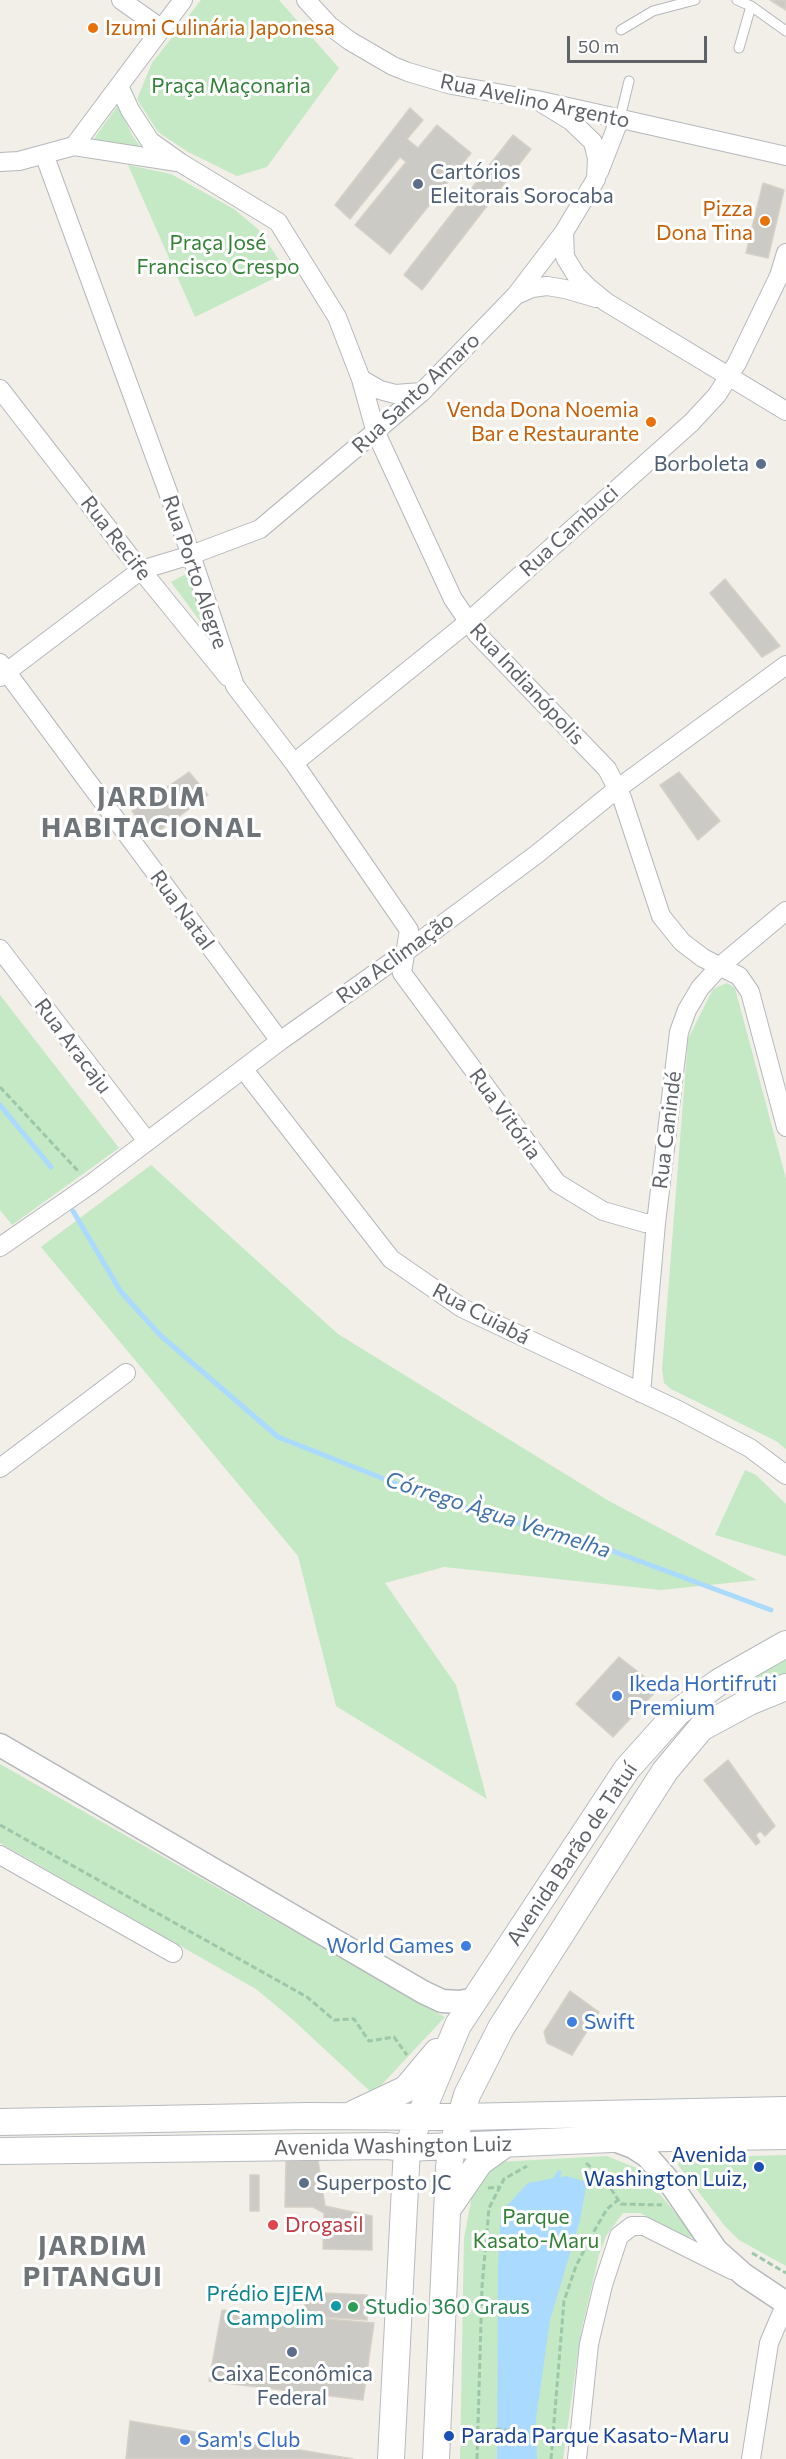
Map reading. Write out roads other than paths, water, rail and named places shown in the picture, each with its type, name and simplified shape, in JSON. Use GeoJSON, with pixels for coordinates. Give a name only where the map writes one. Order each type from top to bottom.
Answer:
{"type":"FeatureCollection","features":[{"type":"Feature","properties":{"kind":"main road","name":"Avenida Barão de Tatuí"},"geometry":{"type":"LineString","coordinates":[[390,2459],[407,2148],[458,2025],[627,1769],[678,1712],[719,1682],[786,1644]]}},
{"type":"Feature","properties":{"kind":"main road","name":"Avenida Barão de Tatuí"},"geometry":{"type":"LineString","coordinates":[[436,2459],[452,2147],[467,2095],[501,2028],[665,1772],[701,1728],[749,1702],[786,1687]]}},
{"type":"Feature","properties":{"kind":"main road"},"geometry":{"type":"LineString","coordinates":[[349,2116],[406,2089],[458,2025]]}},
{"type":"Feature","properties":{"kind":"main road","name":"Avenida Washington Luiz"},"geometry":{"type":"LineString","coordinates":[[0,2122],[349,2116],[460,2117],[786,2110]]}},
{"type":"Feature","properties":{"kind":"main road","name":"Avenida Washington Luiz"},"geometry":{"type":"LineString","coordinates":[[0,2151],[386,2146],[407,2148],[612,2139],[786,2136]]}},
{"type":"Feature","properties":{"kind":"main road"},"geometry":{"type":"LineString","coordinates":[[447,2210],[480,2162],[504,2145]]}},
{"type":"Feature","properties":{"kind":"street"},"geometry":{"type":"LineString","coordinates":[[121,0],[162,29]]}},
{"type":"Feature","properties":{"kind":"street"},"geometry":{"type":"LineString","coordinates":[[0,162],[19,161],[74,146],[183,0]]}},
{"type":"Feature","properties":{"kind":"street","name":"Rua Avelino Argento"},"geometry":{"type":"LineString","coordinates":[[306,0],[330,26],[350,42],[393,66],[452,85],[537,100],[786,156]]}},
{"type":"Feature","properties":{"kind":"street","name":"Rua Indianópolis"},"geometry":{"type":"LineString","coordinates":[[119,86],[130,110],[150,141],[181,163],[278,222],[337,317],[361,378],[370,418],[376,433],[453,600],[468,622],[607,769],[617,789],[661,916],[682,942],[719,967],[739,976],[750,992],[786,1127]]}},
{"type":"Feature","properties":{"kind":"street"},"geometry":{"type":"LineString","coordinates":[[537,100],[571,121],[593,142],[597,158],[596,179]]}},
{"type":"Feature","properties":{"kind":"street","name":"Rua Santo Amaro"},"geometry":{"type":"LineString","coordinates":[[141,570],[191,555],[260,529],[422,392],[516,295],[564,232],[596,179],[620,118]]}},
{"type":"Feature","properties":{"kind":"street","name":"Rua Indianópolis"},"geometry":{"type":"LineString","coordinates":[[74,146],[181,163]]}},
{"type":"Feature","properties":{"kind":"street","name":"Rua Porto Alegre"},"geometry":{"type":"LineString","coordinates":[[44,154],[191,555],[235,686],[294,763],[410,930],[404,953]]}},
{"type":"Feature","properties":{"kind":"street"},"geometry":{"type":"LineString","coordinates":[[564,232],[565,258],[576,275],[606,302]]}},
{"type":"Feature","properties":{"kind":"street","name":"Rua Cambuci"},"geometry":{"type":"LineString","coordinates":[[294,763],[468,622],[691,423],[717,395],[729,376],[779,276],[786,253]]}},
{"type":"Feature","properties":{"kind":"street"},"geometry":{"type":"LineString","coordinates":[[516,295],[532,288],[547,286],[582,293],[606,302],[786,411]]}},
{"type":"Feature","properties":{"kind":"street"},"geometry":{"type":"LineString","coordinates":[[361,378],[380,390],[396,394],[422,392]]}},
{"type":"Feature","properties":{"kind":"street","name":"Rua Recife"},"geometry":{"type":"LineString","coordinates":[[0,389],[235,686]]}},
{"type":"Feature","properties":{"kind":"street"},"geometry":{"type":"LineString","coordinates":[[2,670],[141,570]]}},
{"type":"Feature","properties":{"kind":"street","name":"Rua Aclimação"},"geometry":{"type":"LineString","coordinates":[[0,1247],[91,1184],[280,1041],[404,953],[537,854],[617,789],[786,665]]}},
{"type":"Feature","properties":{"kind":"street","name":"Rua Natal"},"geometry":{"type":"LineString","coordinates":[[2,670],[280,1041]]}},
{"type":"Feature","properties":{"kind":"street","name":"Rua Canindé"},"geometry":{"type":"LineString","coordinates":[[641,1393],[656,1223],[679,1032],[687,1010],[700,988],[719,967],[786,911]]}},
{"type":"Feature","properties":{"kind":"street","name":"Rua Aracaju"},"geometry":{"type":"LineString","coordinates":[[0,949],[147,1141]]}},
{"type":"Feature","properties":{"kind":"street","name":"Rua Vitória"},"geometry":{"type":"LineString","coordinates":[[404,953],[402,972],[556,1184],[603,1211],[645,1223],[656,1223]]}},
{"type":"Feature","properties":{"kind":"street","name":"Rua Cuiabá"},"geometry":{"type":"LineString","coordinates":[[244,1070],[391,1259],[462,1308],[678,1410],[750,1448],[786,1475]]}},
{"type":"Feature","properties":{"kind":"street"},"geometry":{"type":"LineString","coordinates":[[0,1468],[126,1373]]}},
{"type":"Feature","properties":{"kind":"street"},"geometry":{"type":"LineString","coordinates":[[0,1745],[423,1992],[442,2001],[475,2000]]}},
{"type":"Feature","properties":{"kind":"street"},"geometry":{"type":"LineString","coordinates":[[0,1856],[173,1953]]}},
{"type":"Feature","properties":{"kind":"street"},"geometry":{"type":"LineString","coordinates":[[612,2139],[633,2146],[647,2156],[668,2180],[716,2250],[744,2275]]}},
{"type":"Feature","properties":{"kind":"street"},"geometry":{"type":"LineString","coordinates":[[577,2459],[589,2344],[605,2276],[618,2236],[632,2226],[644,2226],[744,2275],[786,2303],[769,2343],[751,2459]]}},
{"type":"Feature","properties":{"kind":"lane"},"geometry":{"type":"LineString","coordinates":[[621,30],[652,10],[695,0]]}},
{"type":"Feature","properties":{"kind":"lane"},"geometry":{"type":"LineString","coordinates":[[737,0],[751,6],[786,31]]}},
{"type":"Feature","properties":{"kind":"lane"},"geometry":{"type":"LineString","coordinates":[[739,48],[751,6]]}},
{"type":"Feature","properties":{"kind":"lane"},"geometry":{"type":"LineString","coordinates":[[620,118],[629,81]]}},
{"type":"Feature","properties":{"kind":"water"},"geometry":{"type":"Polygon","coordinates":[[[566,2176],[587,2182],[580,2220],[550,2320],[536,2419],[537,2459],[497,2459],[498,2267],[501,2212],[528,2183],[566,2176]]]}},
{"type":"Feature","properties":{"kind":"waterway","name":"Córrego Àgua Vermelha"},"geometry":{"type":"LineString","coordinates":[[0,1105],[51,1167]]}},
{"type":"Feature","properties":{"kind":"waterway","name":"Córrego Àgua Vermelha"},"geometry":{"type":"LineString","coordinates":[[73,1211],[121,1292],[160,1335],[278,1437],[430,1497],[607,1549],[771,1610]]}},
{"type":"Feature","properties":{"kind":"waterway"},"geometry":{"type":"LineString","coordinates":[[553,2183],[559,2173]]}},
{"type":"Feature","properties":{"kind":"place","name":"Izumi Culinária Japonesa"},"geometry":{"type":"Point","coordinates":[93,28]}},
{"type":"Feature","properties":{"kind":"place","name":"Cartórios Eleitorais Sorocaba"},"geometry":{"type":"Point","coordinates":[418,184]}},
{"type":"Feature","properties":{"kind":"place","name":"Pizza Dona Tina"},"geometry":{"type":"Point","coordinates":[765,221]}},
{"type":"Feature","properties":{"kind":"place","name":"Venda Dona Noemia Bar e Restaurante"},"geometry":{"type":"Point","coordinates":[651,422]}},
{"type":"Feature","properties":{"kind":"place","name":"Borboleta"},"geometry":{"type":"Point","coordinates":[761,464]}},
{"type":"Feature","properties":{"kind":"place","name":"Ikeda Hortifruti Premium"},"geometry":{"type":"Point","coordinates":[617,1696]}},
{"type":"Feature","properties":{"kind":"place","name":"World Games"},"geometry":{"type":"Point","coordinates":[466,1946]}},
{"type":"Feature","properties":{"kind":"place","name":"Swift"},"geometry":{"type":"Point","coordinates":[572,2022]}},
{"type":"Feature","properties":{"kind":"place","name":"Avenida Washington Luiz,"},"geometry":{"type":"Point","coordinates":[759,2167]}},
{"type":"Feature","properties":{"kind":"place","name":"Superposto JC"},"geometry":{"type":"Point","coordinates":[304,2183]}},
{"type":"Feature","properties":{"kind":"place","name":"Drogasil"},"geometry":{"type":"Point","coordinates":[273,2225]}},
{"type":"Feature","properties":{"kind":"place","name":"Prédio EJEM Campolim"},"geometry":{"type":"Point","coordinates":[336,2306]}},
{"type":"Feature","properties":{"kind":"place","name":"Studio 360 Graus"},"geometry":{"type":"Point","coordinates":[353,2307]}},
{"type":"Feature","properties":{"kind":"place","name":"Caixa Econômica Federal"},"geometry":{"type":"Point","coordinates":[292,2352]}},
{"type":"Feature","properties":{"kind":"place","name":"Parada Parque Kasato-Maru"},"geometry":{"type":"Point","coordinates":[449,2436]}},
{"type":"Feature","properties":{"kind":"place","name":"Sam's Club"},"geometry":{"type":"Point","coordinates":[185,2440]}},
{"type":"Feature","properties":{"kind":"district","name":"JARDIM HABITACIONAL"},"geometry":{"type":"Point","coordinates":[152,812]}},
{"type":"Feature","properties":{"kind":"district","name":"JARDIM PITANGUI"},"geometry":{"type":"Point","coordinates":[93,2262]}},
{"type":"Feature","properties":{"kind":"park label","name":"Praça Maçonaria"},"geometry":{"type":"Point","coordinates":[231,86]}},
{"type":"Feature","properties":{"kind":"park label","name":"Praça José Francisco Crespo"},"geometry":{"type":"Point","coordinates":[218,255]}},
{"type":"Feature","properties":{"kind":"park label","name":"Parque Kasato-Maru"},"geometry":{"type":"Point","coordinates":[536,2229]}}]}
